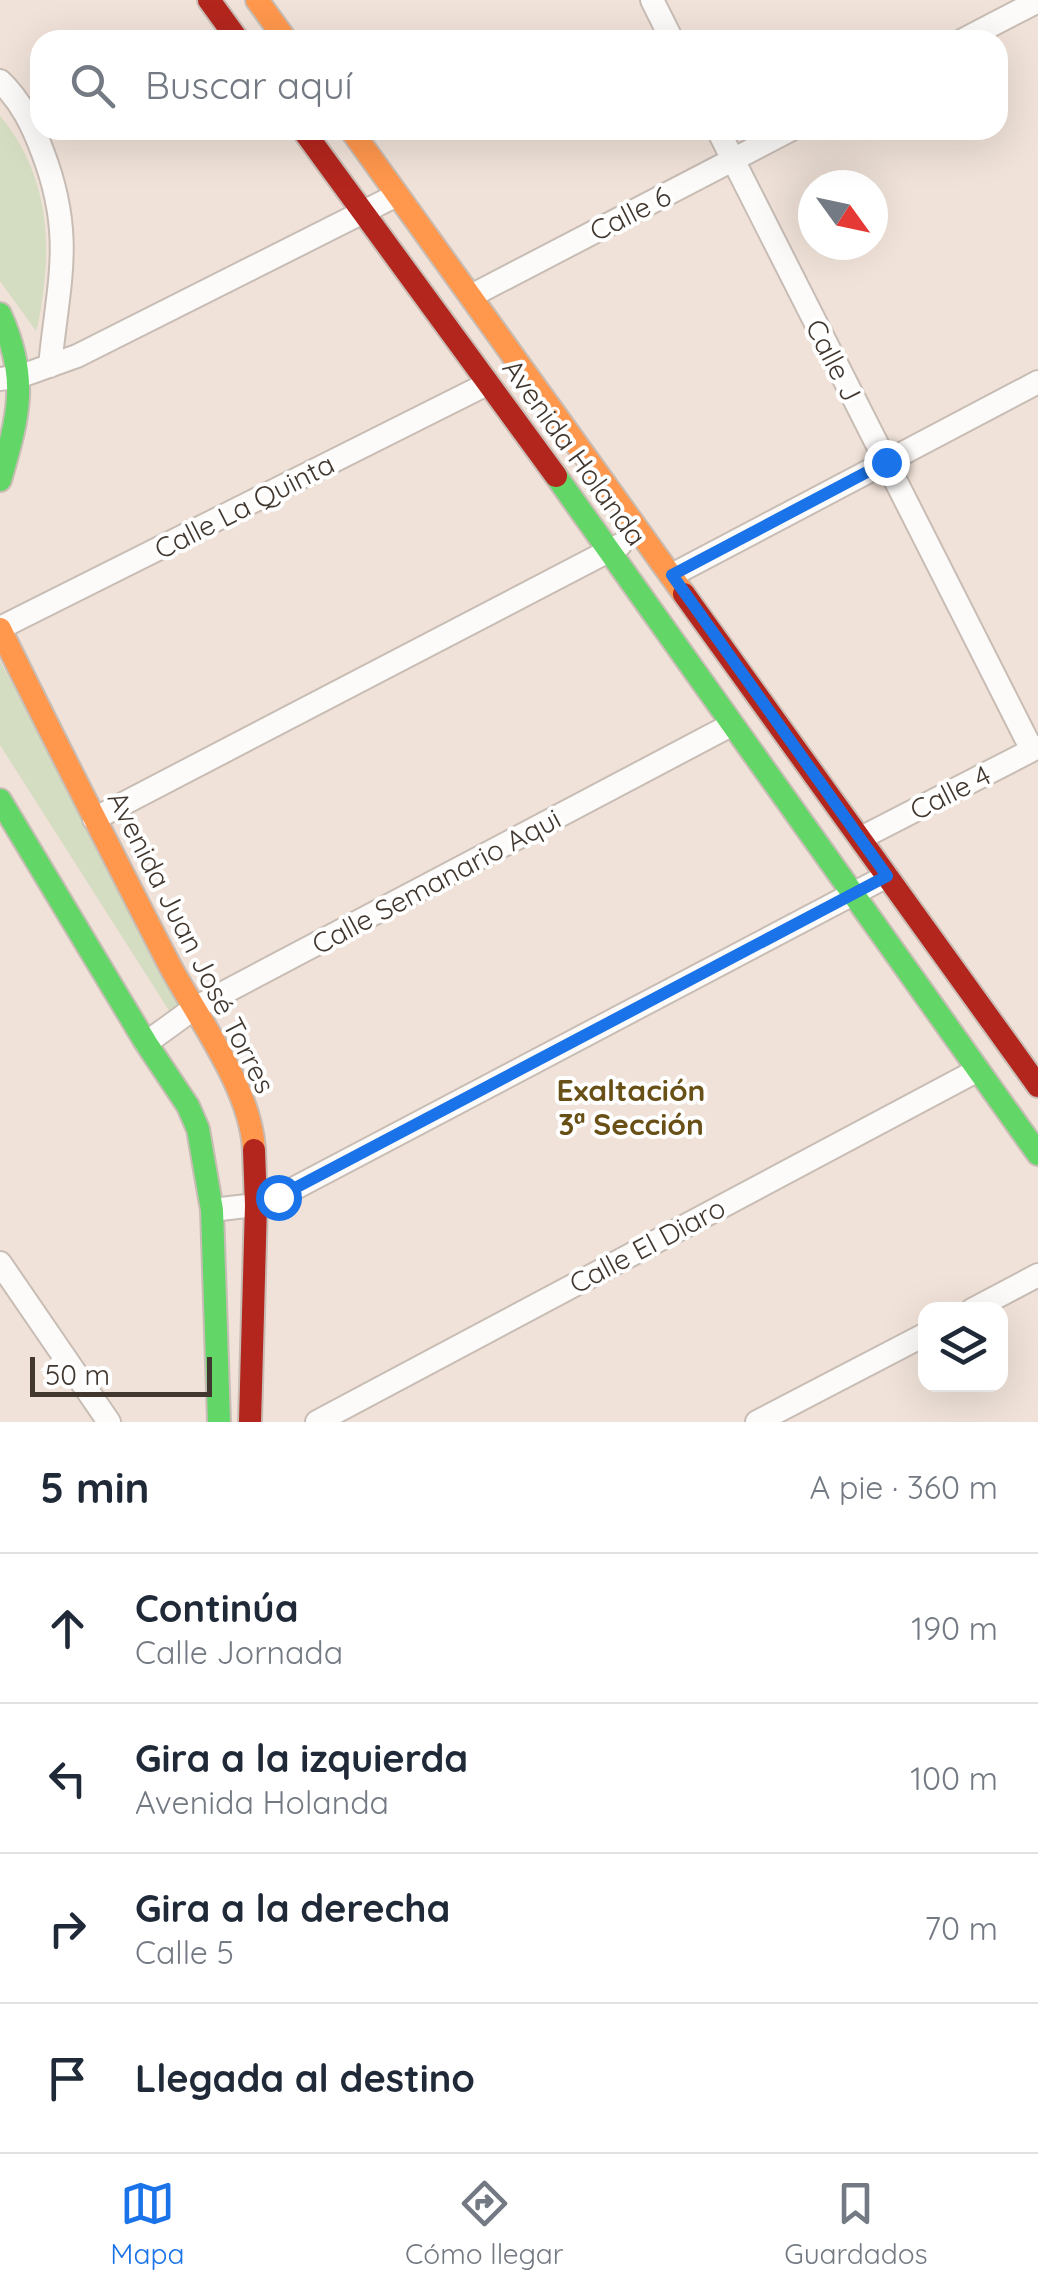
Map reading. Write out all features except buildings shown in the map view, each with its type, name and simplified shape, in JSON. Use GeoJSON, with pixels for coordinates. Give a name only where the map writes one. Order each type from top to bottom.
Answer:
{"type":"FeatureCollection","features":[{"type":"Feature","properties":{"kind":"street"},"geometry":{"type":"LineString","coordinates":[[209,0],[231,30]]}},
{"type":"Feature","properties":{"kind":"street"},"geometry":{"type":"LineString","coordinates":[[652,0],[667,30]]}},
{"type":"Feature","properties":{"kind":"street"},"geometry":{"type":"LineString","coordinates":[[981,30],[1029,3]]}},
{"type":"Feature","properties":{"kind":"street"},"geometry":{"type":"LineString","coordinates":[[267,5],[281,30]]}},
{"type":"Feature","properties":{"kind":"street"},"geometry":{"type":"LineString","coordinates":[[0,80],[30,123]]}},
{"type":"Feature","properties":{"kind":"street"},"geometry":{"type":"LineString","coordinates":[[38,140],[61,208],[63,273],[50,366]]}},
{"type":"Feature","properties":{"kind":"street","name":"Avenida Holanda"},"geometry":{"type":"LineString","coordinates":[[310,140],[611,551],[1038,1154]]}},
{"type":"Feature","properties":{"kind":"street","name":"Avenida Holanda"},"geometry":{"type":"LineString","coordinates":[[358,140],[1038,1086]]}},
{"type":"Feature","properties":{"kind":"street","name":"Calle J"},"geometry":{"type":"LineString","coordinates":[[723,140],[1035,748]]}},
{"type":"Feature","properties":{"kind":"street","name":"Calle 6"},"geometry":{"type":"LineString","coordinates":[[471,296],[771,140]]}},
{"type":"Feature","properties":{"kind":"street"},"geometry":{"type":"LineString","coordinates":[[10,378],[78,356],[398,196]]}},
{"type":"Feature","properties":{"kind":"street"},"geometry":{"type":"LineString","coordinates":[[0,314],[16,345],[10,378],[22,402],[0,480]]}},
{"type":"Feature","properties":{"kind":"street"},"geometry":{"type":"LineString","coordinates":[[672,575],[1038,382]]}},
{"type":"Feature","properties":{"kind":"street","name":"Calle La Quinta"},"geometry":{"type":"LineString","coordinates":[[0,628],[487,384]]}},
{"type":"Feature","properties":{"kind":"street"},"geometry":{"type":"LineString","coordinates":[[94,819],[640,533]]}},
{"type":"Feature","properties":{"kind":"street","name":"Avenida Juan José Torres"},"geometry":{"type":"LineString","coordinates":[[0,628],[94,819],[241,1092],[252,1128],[256,1205],[250,1422]]}},
{"type":"Feature","properties":{"kind":"street","name":"Calle Semanario Aqui"},"geometry":{"type":"LineString","coordinates":[[146,1044],[193,1008],[732,726]]}},
{"type":"Feature","properties":{"kind":"street","name":"Calle 4"},"geometry":{"type":"LineString","coordinates":[[862,838],[1035,748]]}},
{"type":"Feature","properties":{"kind":"street"},"geometry":{"type":"LineString","coordinates":[[0,800],[146,1044],[188,1106],[198,1129],[212,1210],[218,1422]]}},
{"type":"Feature","properties":{"kind":"street"},"geometry":{"type":"LineString","coordinates":[[212,1210],[256,1205],[295,1188],[887,876]]}},
{"type":"Feature","properties":{"kind":"street","name":"Calle El Diaro"},"geometry":{"type":"LineString","coordinates":[[317,1422],[357,1412],[978,1070]]}},
{"type":"Feature","properties":{"kind":"street"},"geometry":{"type":"LineString","coordinates":[[0,1263],[109,1422]]}},
{"type":"Feature","properties":{"kind":"street"},"geometry":{"type":"LineString","coordinates":[[987,1302],[1038,1275]]}},
{"type":"Feature","properties":{"kind":"street"},"geometry":{"type":"LineString","coordinates":[[757,1422],[918,1338]]}},
{"type":"Feature","properties":{"kind":"green space"},"geometry":{"type":"Polygon","coordinates":[[[0,116],[26,156],[45,222],[46,269],[36,331],[0,281],[0,116]]]}},
{"type":"Feature","properties":{"kind":"green space"},"geometry":{"type":"Polygon","coordinates":[[[0,661],[185,1000],[170,1012],[0,745],[0,661]]]}},
{"type":"Feature","properties":{"kind":"traffic: fast"},"geometry":{"type":"LineString","coordinates":[[0,314],[18,378],[16,416],[0,480]]}},
{"type":"Feature","properties":{"kind":"traffic: fast"},"geometry":{"type":"LineString","coordinates":[[556,476],[1038,1154]]}},
{"type":"Feature","properties":{"kind":"traffic: fast"},"geometry":{"type":"LineString","coordinates":[[0,800],[188,1106],[198,1129],[212,1210],[219,1422]]}},
{"type":"Feature","properties":{"kind":"traffic: slow"},"geometry":{"type":"LineString","coordinates":[[257,0],[279,30]]}},
{"type":"Feature","properties":{"kind":"traffic: slow"},"geometry":{"type":"LineString","coordinates":[[358,140],[684,594]]}},
{"type":"Feature","properties":{"kind":"traffic: slow"},"geometry":{"type":"LineString","coordinates":[[0,629],[169,964],[233,1078],[251,1126],[254,1150]]}},
{"type":"Feature","properties":{"kind":"traffic: jam"},"geometry":{"type":"LineString","coordinates":[[209,0],[231,30]]}},
{"type":"Feature","properties":{"kind":"traffic: jam"},"geometry":{"type":"LineString","coordinates":[[310,140],[556,476]]}},
{"type":"Feature","properties":{"kind":"traffic: jam"},"geometry":{"type":"LineString","coordinates":[[684,594],[1038,1086]]}},
{"type":"Feature","properties":{"kind":"traffic: jam"},"geometry":{"type":"LineString","coordinates":[[250,1422],[254,1150]]}},
{"type":"Feature","properties":{"kind":"district","name":"Exaltación 3ª Sección"},"geometry":{"type":"Point","coordinates":[631,1107]}},
{"type":"Feature","properties":{"kind":"route"},"geometry":{"type":"LineString","coordinates":[[278,1197],[887,876],[672,575],[886,462]]}}]}
